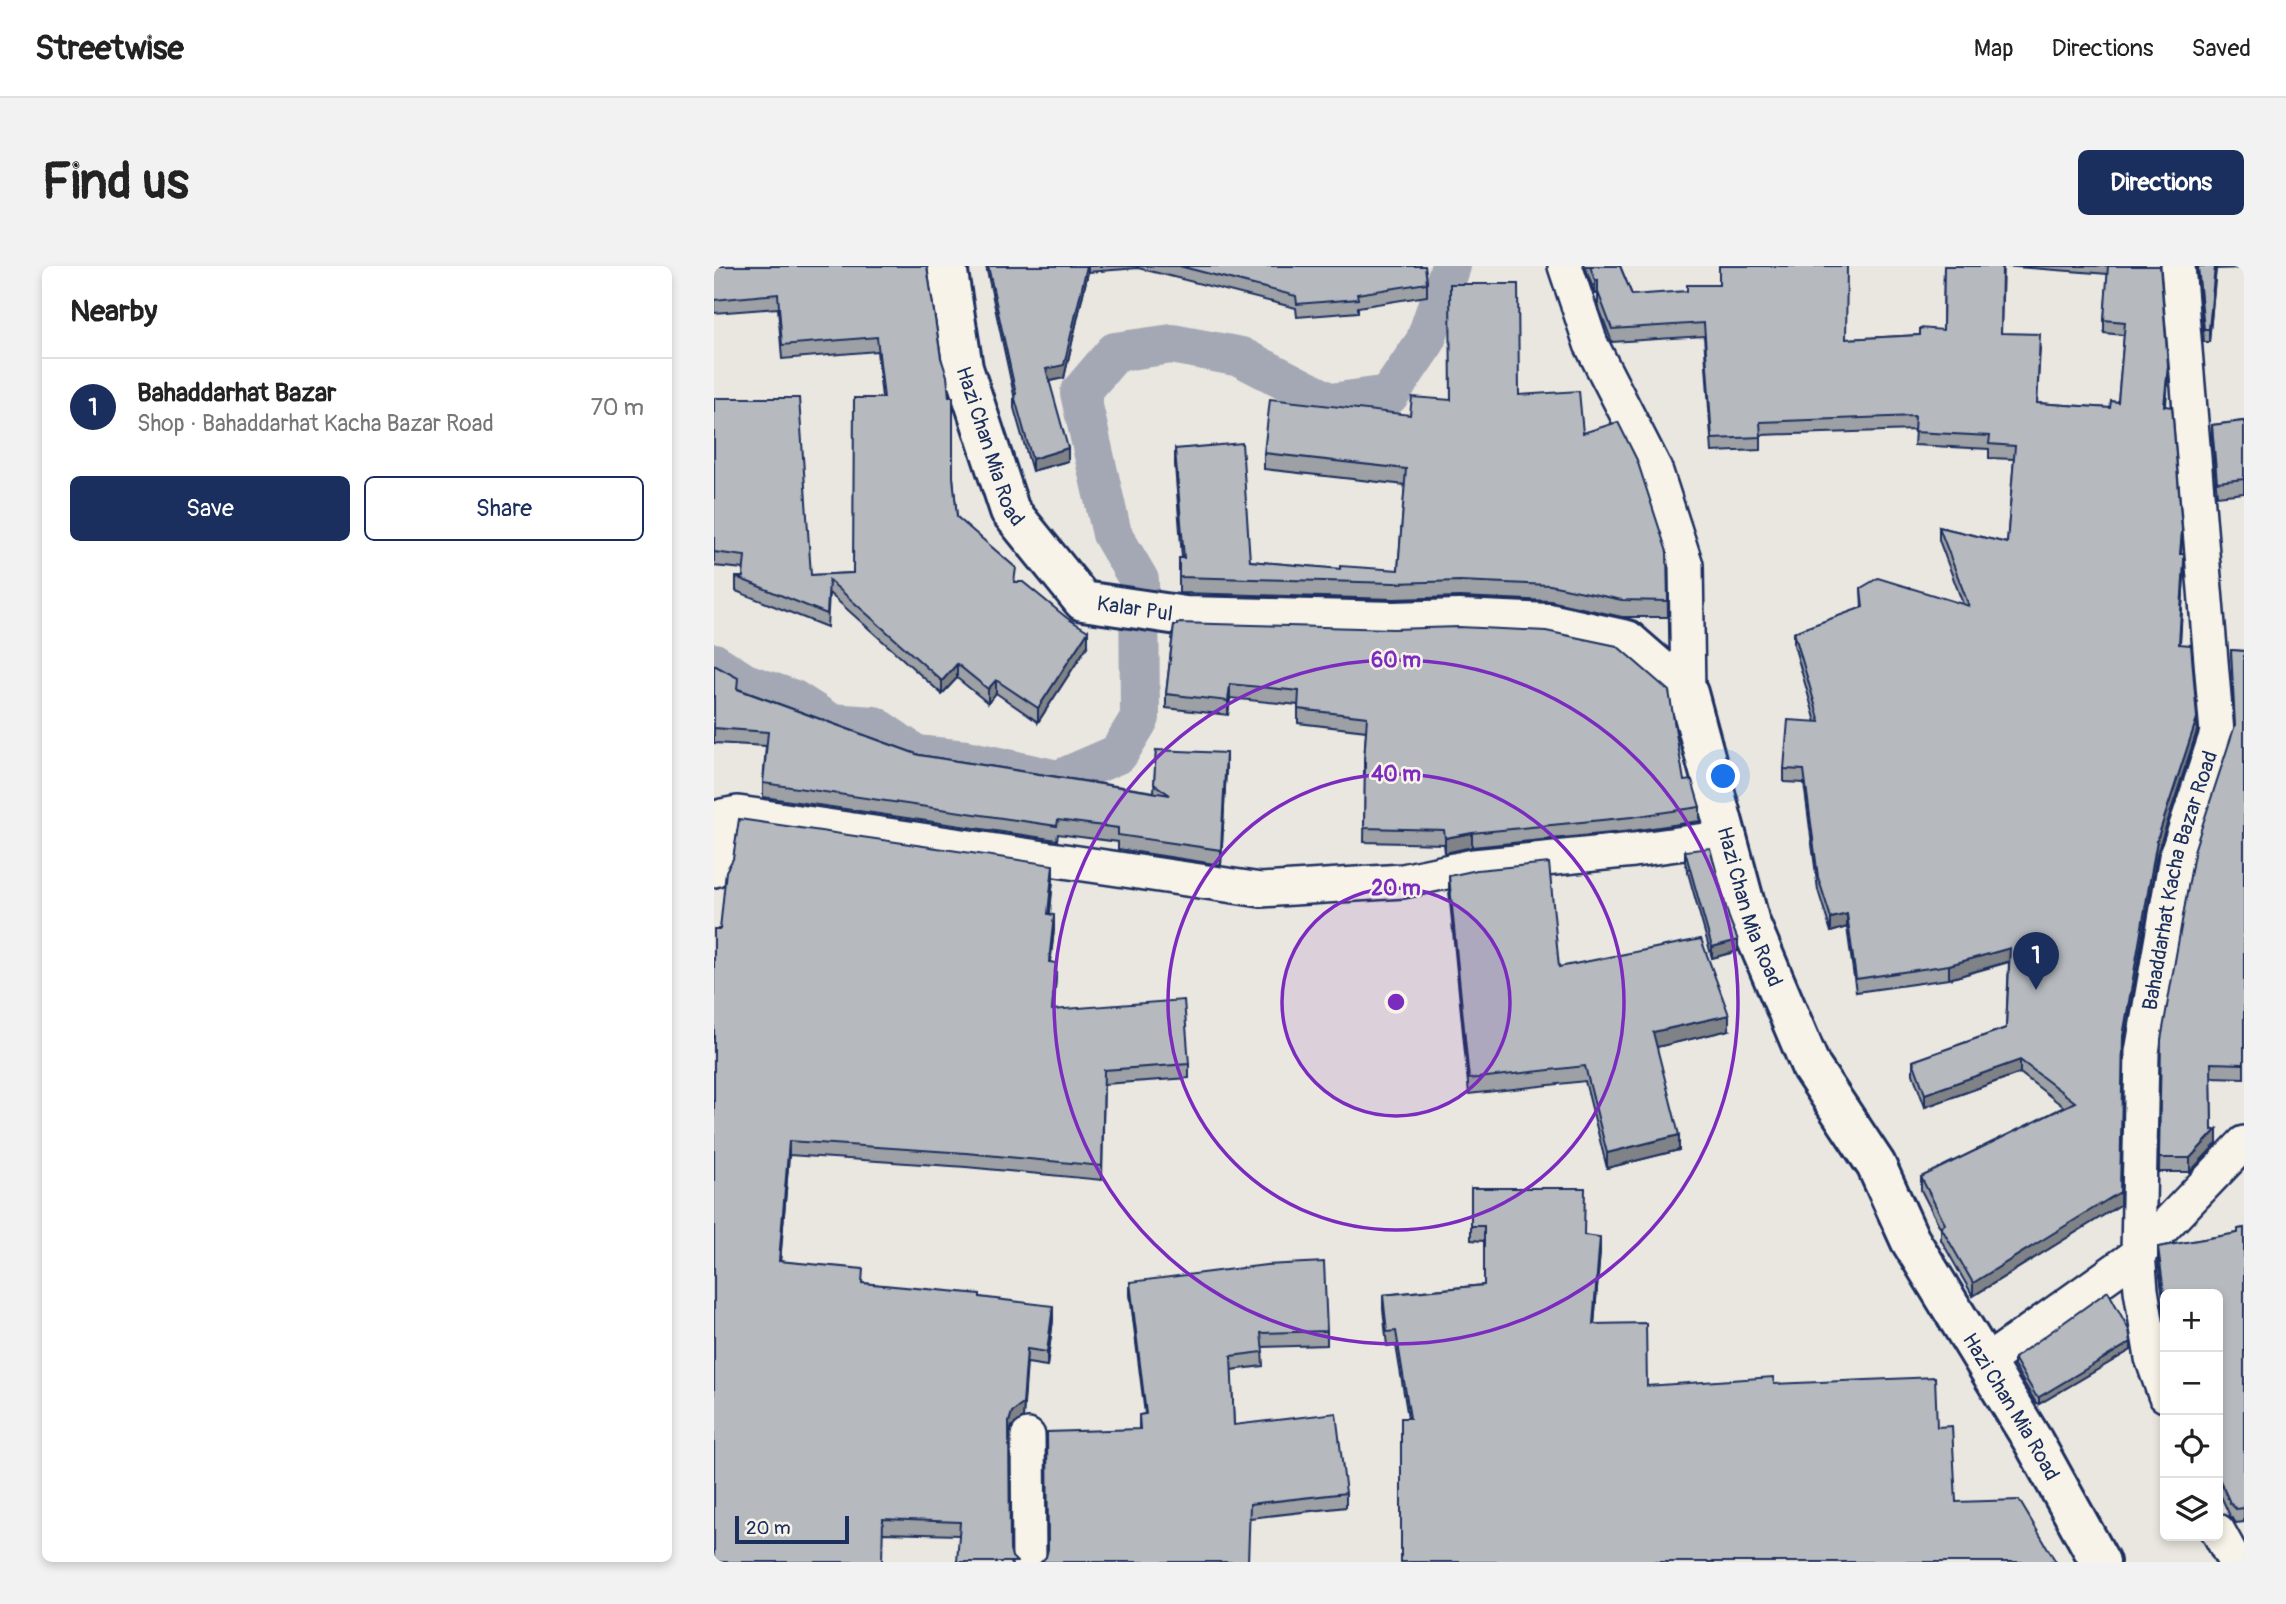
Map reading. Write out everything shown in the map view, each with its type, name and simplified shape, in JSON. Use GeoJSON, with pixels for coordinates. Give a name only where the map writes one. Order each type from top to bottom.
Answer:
{"type":"FeatureCollection","features":[{"type":"Feature","properties":{"kind":"street","name":"Hazi Chan Mia Road"},"geometry":{"type":"LineString","coordinates":[[947,266],[962,368],[1010,510],[1083,601]]}},
{"type":"Feature","properties":{"kind":"street"},"geometry":{"type":"LineString","coordinates":[[1565,266],[1591,344],[1655,469],[1686,565],[1688,693]]}},
{"type":"Feature","properties":{"kind":"street","name":"Bahaddarhat Kacha Bazar Road"},"geometry":{"type":"LineString","coordinates":[[2160,1381],[2152,1358],[2138,1254],[2142,1052],[2176,857],[2217,733],[2178,274]]}},
{"type":"Feature","properties":{"kind":"street","name":"Kalar Pul"},"geometry":{"type":"LineString","coordinates":[[1083,601],[1185,616],[1394,621],[1458,619],[1549,624],[1627,640],[1688,693]]}},
{"type":"Feature","properties":{"kind":"street","name":"Hazi Chan Mia Road"},"geometry":{"type":"LineString","coordinates":[[1688,693],[1750,923],[1811,1067],[1876,1165],[1910,1240],[2033,1441],[2100,1562]]}},
{"type":"Feature","properties":{"kind":"street"},"geometry":{"type":"LineString","coordinates":[[714,870],[722,816],[738,813],[1261,890],[1403,881],[1474,866],[1634,850],[1727,837]]}},
{"type":"Feature","properties":{"kind":"street"},"geometry":{"type":"LineString","coordinates":[[1985,1363],[2138,1254],[2244,1143]]}},
{"type":"Feature","properties":{"kind":"street"},"geometry":{"type":"LineString","coordinates":[[1028,1436],[1028,1562]]}},
{"type":"Feature","properties":{"kind":"street"},"geometry":{"type":"LineString","coordinates":[[2223,1540],[2235,1562]]}},
{"type":"Feature","properties":{"kind":"building"},"geometry":{"type":"Polygon","coordinates":[[[714,266],[927,266],[941,358],[947,376],[949,397],[953,397],[953,477],[957,517],[1016,568],[1014,582],[1023,582],[1067,618],[1088,631],[1038,708],[996,680],[988,689],[957,664],[942,681],[829,580],[827,614],[736,577],[743,577],[745,556],[714,552],[714,398],[799,398],[811,575],[853,573],[854,398],[884,398],[877,337],[782,345],[778,294],[714,300],[714,266]]]}},
{"type":"Feature","properties":{"kind":"building"},"geometry":{"type":"Polygon","coordinates":[[[988,266],[1087,266],[1064,365],[1046,369],[1068,448],[1032,459],[1014,395],[1016,394],[988,266]]]}},
{"type":"Feature","properties":{"kind":"building"},"geometry":{"type":"Polygon","coordinates":[[[1179,266],[1425,266],[1427,283],[1357,294],[1358,299],[1297,304],[1296,296],[1179,266]]]}},
{"type":"Feature","properties":{"kind":"building"},"geometry":{"type":"Polygon","coordinates":[[[1590,266],[1620,266],[1632,295],[1687,291],[1687,285],[1719,285],[1719,266],[1847,266],[1846,339],[1920,335],[1920,328],[1943,330],[1944,266],[2002,266],[2001,333],[2040,334],[2037,403],[2110,408],[2111,401],[2118,402],[2125,322],[2104,320],[2108,266],[2160,266],[2168,365],[2164,406],[2172,407],[2182,530],[2180,554],[2184,554],[2179,644],[2191,645],[2197,718],[2157,840],[2123,1036],[2120,1192],[1973,1283],[1941,1227],[1945,1224],[1921,1177],[2075,1102],[2020,1060],[1925,1094],[1913,1061],[2006,1028],[2010,948],[1949,965],[1856,979],[1847,914],[1831,918],[1818,877],[1804,770],[1784,769],[1788,720],[1820,722],[1794,632],[1863,607],[1861,588],[1878,578],[1969,606],[1939,527],[2007,543],[2015,446],[1989,444],[1990,436],[1914,432],[1915,416],[1760,422],[1761,437],[1712,439],[1704,323],[1612,329],[1598,292],[1598,280],[1595,281],[1590,266]]]}},
{"type":"Feature","properties":{"kind":"building"},"geometry":{"type":"Polygon","coordinates":[[[2198,266],[2215,266],[2209,329],[2204,329],[2198,266]]]}},
{"type":"Feature","properties":{"kind":"building"},"geometry":{"type":"Polygon","coordinates":[[[1450,284],[1518,284],[1519,395],[1579,391],[1583,433],[1618,422],[1637,460],[1667,552],[1668,601],[1622,600],[1550,585],[1179,577],[1179,558],[1184,558],[1175,449],[1242,443],[1250,561],[1340,569],[1340,566],[1398,570],[1406,469],[1264,453],[1270,399],[1410,415],[1412,397],[1451,400],[1450,284]]]}},
{"type":"Feature","properties":{"kind":"building"},"geometry":{"type":"Polygon","coordinates":[[[2244,421],[2244,479],[2217,482],[2212,425],[2244,421]]]}},
{"type":"Feature","properties":{"kind":"building"},"geometry":{"type":"Polygon","coordinates":[[[1174,625],[1393,629],[1459,627],[1546,631],[1617,646],[1669,691],[1684,781],[1692,780],[1700,807],[1445,838],[1444,830],[1364,828],[1367,717],[1298,709],[1299,691],[1230,684],[1228,701],[1166,694],[1174,625]]]}},
{"type":"Feature","properties":{"kind":"building"},"geometry":{"type":"Polygon","coordinates":[[[2231,650],[2244,651],[2244,1064],[2211,1063],[2212,1130],[2217,1129],[2190,1158],[2159,1158],[2161,1040],[2195,848],[2235,725],[2231,650]]]}},
{"type":"Feature","properties":{"kind":"building"},"geometry":{"type":"Polygon","coordinates":[[[714,665],[738,678],[737,689],[919,755],[1170,795],[1154,784],[1156,750],[1226,753],[1221,850],[1118,835],[1118,828],[1058,820],[1057,826],[763,783],[768,732],[714,728],[714,665]]]}},
{"type":"Feature","properties":{"kind":"building"},"geometry":{"type":"Polygon","coordinates":[[[739,819],[1053,865],[1048,914],[1054,915],[1049,962],[1056,963],[1052,1010],[1184,1000],[1189,1064],[1104,1070],[1102,1166],[966,1153],[789,1141],[779,1261],[863,1269],[862,1283],[980,1294],[980,1297],[1053,1306],[1047,1352],[1027,1349],[1023,1404],[1012,1412],[1009,1422],[1010,1549],[1017,1562],[957,1562],[960,1522],[883,1519],[882,1562],[714,1562],[714,929],[720,929],[726,871],[733,859],[739,819]]]}},
{"type":"Feature","properties":{"kind":"building"},"geometry":{"type":"Polygon","coordinates":[[[1710,848],[1729,918],[1738,940],[1712,947],[1685,851],[1710,848]]]}},
{"type":"Feature","properties":{"kind":"building"},"geometry":{"type":"Polygon","coordinates":[[[1549,863],[1559,967],[1701,939],[1729,1015],[1653,1032],[1679,1135],[1607,1153],[1585,1066],[1469,1079],[1449,876],[1477,870],[1549,863]]]}},
{"type":"Feature","properties":{"kind":"building"},"geometry":{"type":"Polygon","coordinates":[[[1471,1188],[1585,1188],[1584,1235],[1600,1237],[1593,1324],[1646,1323],[1647,1386],[1773,1377],[1774,1384],[1935,1377],[1937,1427],[1952,1426],[1956,1502],[2019,1500],[2056,1562],[1401,1562],[1401,1418],[1410,1418],[1396,1331],[1387,1332],[1383,1295],[1484,1285],[1484,1226],[1471,1226],[1471,1188]]]}},
{"type":"Feature","properties":{"kind":"building"},"geometry":{"type":"Polygon","coordinates":[[[2244,1228],[2244,1508],[2236,1509],[2223,1487],[2223,1289],[2164,1289],[2158,1247],[2238,1233],[2238,1229],[2244,1228]]]}},
{"type":"Feature","properties":{"kind":"building"},"geometry":{"type":"Polygon","coordinates":[[[1324,1262],[1327,1331],[1261,1333],[1263,1352],[1231,1356],[1234,1425],[1336,1413],[1346,1493],[1250,1504],[1248,1562],[1041,1562],[1048,1549],[1047,1432],[1140,1429],[1139,1415],[1146,1414],[1130,1282],[1266,1265],[1324,1262]]]}},
{"type":"Feature","properties":{"kind":"building"},"geometry":{"type":"Polygon","coordinates":[[[2108,1291],[2129,1330],[2131,1342],[2039,1397],[2036,1396],[2014,1358],[2108,1291]]]}},
{"type":"Feature","properties":{"kind":"waterway"},"geometry":{"type":"LineString","coordinates":[[714,663],[745,683],[794,700],[830,723],[874,726],[916,755],[966,760],[1058,780],[1118,754],[1140,718],[1139,580],[1112,534],[1080,393],[1115,352],[1172,344],[1241,357],[1331,403],[1389,395],[1425,342],[1451,266]]}},
{"type":"Feature","properties":{"kind":"place","name":"Bahaddarhat Bazar"},"geometry":{"type":"Point","coordinates":[2036,990]}}]}
